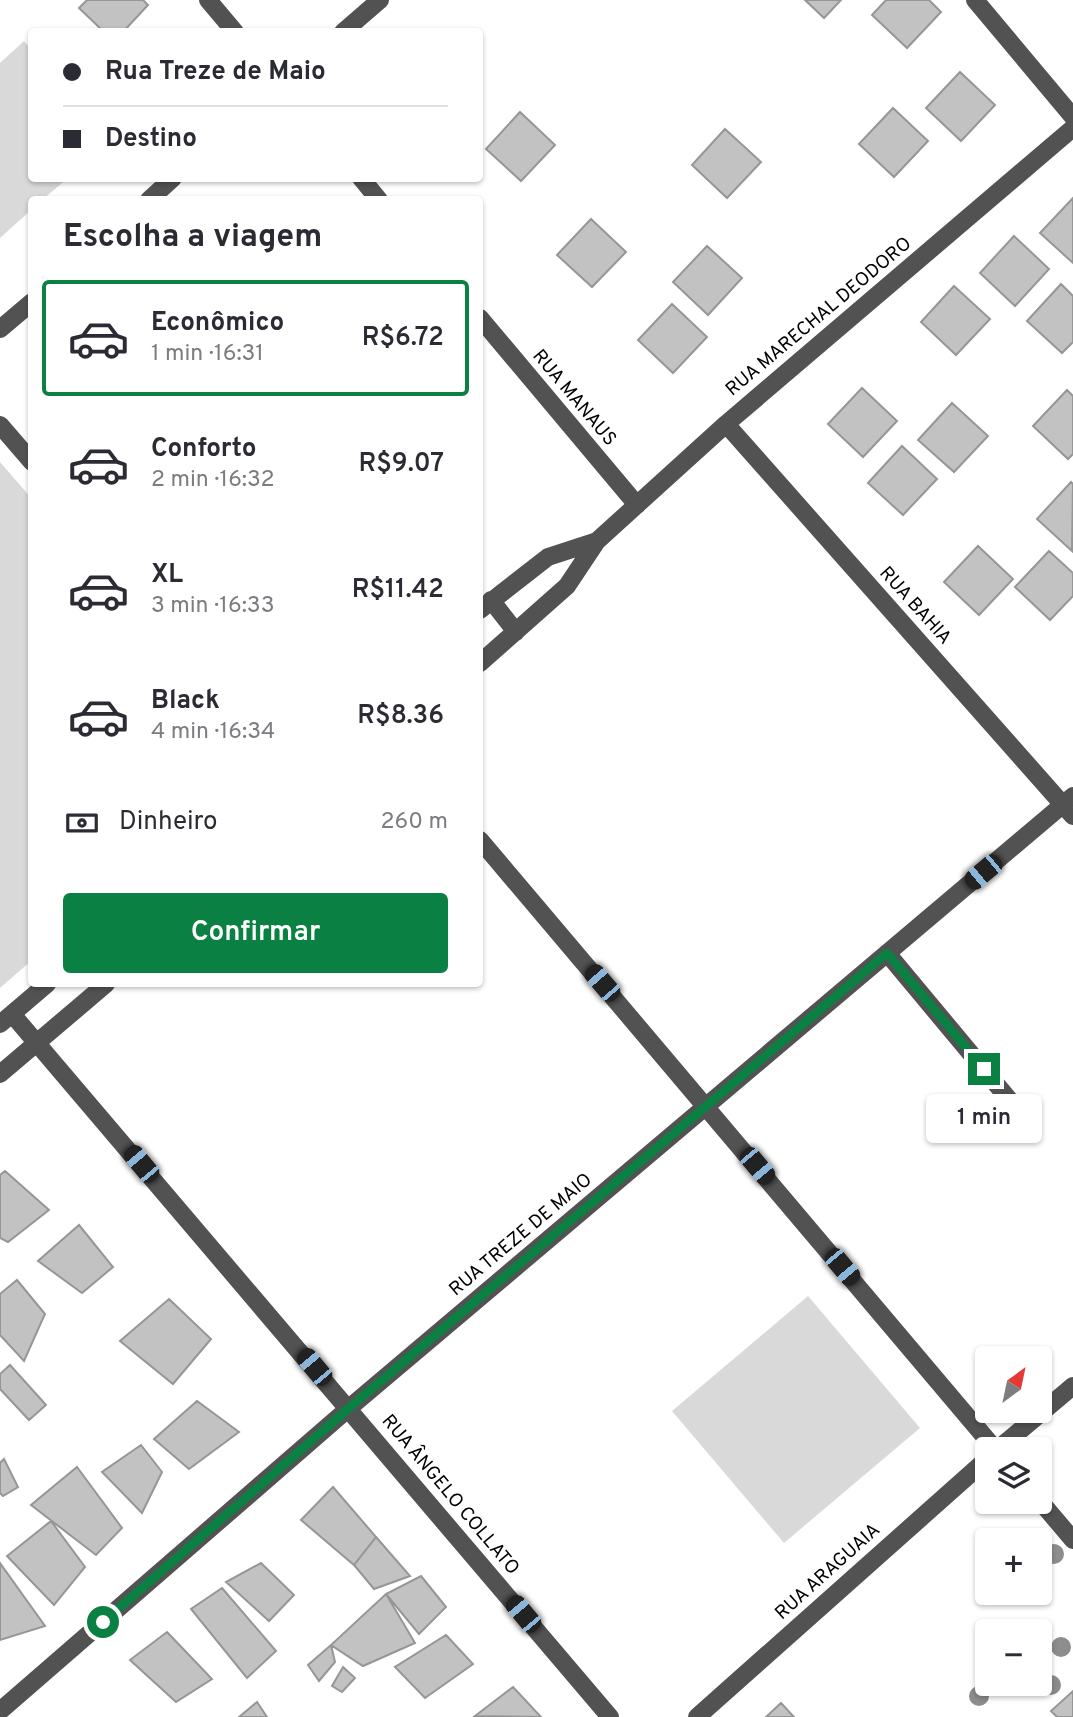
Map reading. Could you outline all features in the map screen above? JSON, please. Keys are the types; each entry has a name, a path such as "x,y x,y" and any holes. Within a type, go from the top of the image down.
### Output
{"street":[{"path":"208,0 232,28"},
{"path":"348,28 380,0"},
{"path":"975,0 1073,117"},
{"name":"RUA MARECHAL DEODORO","path":"483,660 567,586 597,541 726,424 1073,128"},
{"path":"153,196 169,182"},
{"path":"364,182 376,196"},
{"path":"0,329 28,305"},
{"name":"RUA MANAUS","path":"483,322 637,505"},
{"name":"RUA BAHIA","path":"726,424 1070,805"},
{"path":"0,425 28,456"},
{"name":"RUA MARECHAL DEODORO","path":"485,605 548,557 597,541"},
{"path":"485,605 516,632"},
{"name":"RUA TREZE DE MAIO","path":"0,1711 349,1408 887,953 1070,805"},
{"path":"483,843 987,1437"},
{"path":"887,953 1032,1127"},
{"path":"6,1019 43,987"},
{"path":"0,1074 102,987"},
{"name":"RUA ÂNGELO COLLATO","path":"6,1019 37,1042 611,1717"},
{"path":"1011,1437 1073,1386"},
{"name":"RUA ARAGUAIA","path":"697,1717 975,1470"},
{"path":"1051,1514 1073,1540"}],"shaded area":[{"path":"24,41 28,46 28,182 63,182 47,196 28,196 28,213 0,238 0,63"},
{"path":"0,462 28,494 28,964 0,988"},
{"path":"808,1296 920,1428 784,1543 672,1411"}],"building":[{"path":"87,0 143,0 148,5 127,28 100,28 79,8"},
{"path":"805,0 841,0 824,18"},
{"path":"886,0 929,0 941,12 907,48 872,15"},
{"path":"960,72 995,105 961,141 926,108"},
{"path":"893,108 928,141 894,177 859,144"},
{"path":"520,112 555,145 521,181 486,149"},
{"path":"725,129 761,162 727,198 692,165"},
{"path":"1073,198 1073,263 1040,233"},
{"path":"591,219 626,252 592,287 557,255"},
{"path":"1014,236 1049,269 1015,306 980,273"},
{"path":"707,246 742,278 708,315 673,282"},
{"path":"1061,284 1073,296 1073,342 1062,353 1027,321"},
{"path":"954,286 990,319 956,355 921,322"},
{"path":"672,304 707,337 673,373 638,340"},
{"path":"862,388 897,421 863,457 828,424"},
{"path":"1067,390 1073,396 1073,454 1068,459 1033,426"},
{"path":"952,403 988,436 954,472 918,440"},
{"path":"902,446 937,479 903,515 868,483"},
{"path":"1071,482 1073,484 1072,551 1037,519"},
{"path":"978,546 1013,579 979,615 944,582"},
{"path":"1049,551 1073,573 1073,596 1050,620 1015,587"},
{"path":"5,1171 49,1210 8,1242 0,1238 0,1175"},
{"path":"79,1225 113,1267 82,1293 38,1261"},
{"path":"17,1280 45,1314 24,1361 0,1335 0,1294"},
{"path":"169,1299 211,1339 173,1384 120,1341"},
{"path":"10,1365 46,1405 29,1420 0,1389 0,1374"},
{"path":"197,1401 239,1432 189,1469 154,1439"},
{"path":"141,1445 162,1472 142,1513 102,1472"},
{"path":"4,1459 18,1487 3,1496 0,1493 0,1463"},
{"path":"77,1467 122,1528 96,1555 31,1505"},
{"path":"333,1487 376,1537 354,1565 301,1520"},
{"path":"51,1521 85,1567 54,1605 7,1556"},
{"path":"376,1537 410,1576 374,1589 354,1565"},
{"path":"0,1563 45,1626 0,1640"},
{"path":"261,1563 294,1595 269,1621 226,1582"},
{"path":"421,1576 446,1607 419,1634 386,1594"},
{"path":"222,1588 276,1651 247,1678 191,1609"},
{"path":"386,1594 415,1643 363,1666 331,1645"},
{"path":"167,1632 212,1679 176,1702 130,1660"},
{"path":"446,1635 473,1664 425,1698 395,1667"},
{"path":"331,1645 335,1662 319,1681 308,1665"},
{"path":"343,1667 355,1678 342,1692 332,1686"},
{"path":"513,1687 541,1717 475,1716"},
{"path":"1073,1691 1073,1717 1057,1717 1051,1711"},
{"path":"257,1702 267,1717 239,1717"},
{"path":"781,1703 794,1717 766,1717"}],"route":[{"path":"103,1622 349,1408 887,953 984,1069"}]}
